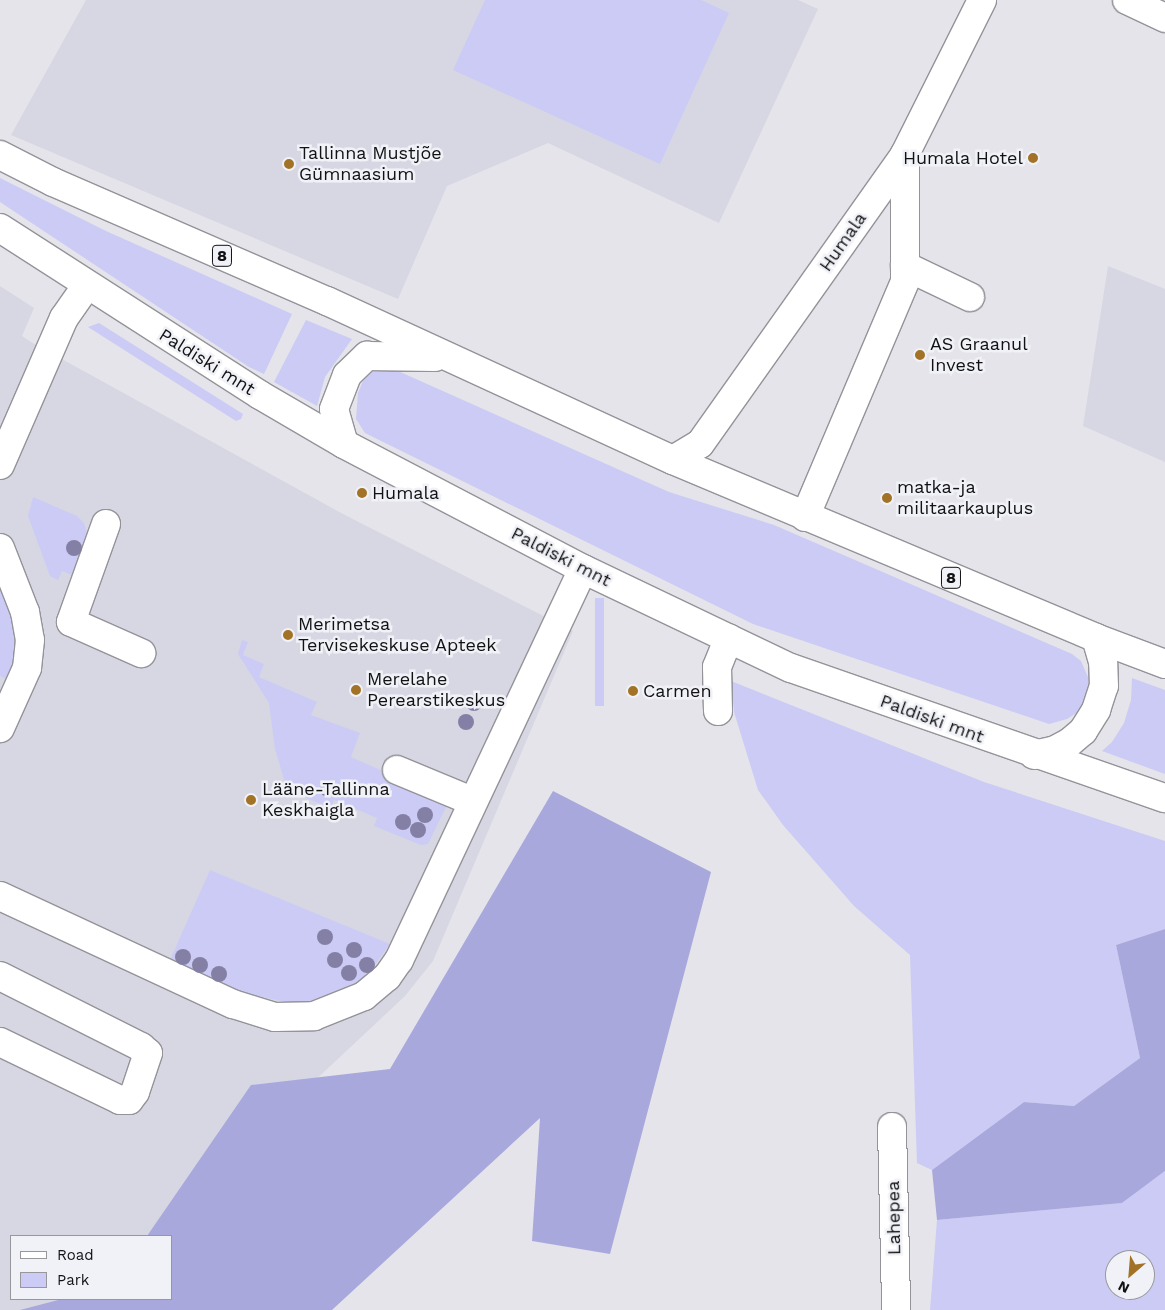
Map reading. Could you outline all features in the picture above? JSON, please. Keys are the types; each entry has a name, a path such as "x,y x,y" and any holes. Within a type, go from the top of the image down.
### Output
{"main road":[{"name":"Humala","path":"673,460 700,444 905,154 982,0"},
{"path":"1127,0 1165,18"},
{"path":"805,517 905,281 905,154"},
{"name":"8","path":"0,155 53,182 327,301 444,357 673,460 1096,638 1165,664"},
{"name":"Paldiski mnt","path":"0,228 86,286 344,444 583,569 791,668 1034,755 1165,798"},
{"path":"905,266 970,297"},
{"path":"0,465 64,318 86,286"},
{"path":"344,444 334,409 347,375 367,356 444,357"},
{"path":"106,524 71,622 141,653"},
{"path":"0,548 25,612 30,640 27,668 0,728"},
{"path":"0,896 232,1004 276,1017 314,1016 364,996 391,972 399,960 472,801 583,569"},
{"path":"718,711 717,667 729,638"},
{"path":"1034,755 1055,750 1070,742 1082,731 1096,710 1104,686 1103,662 1096,638"},
{"path":"397,770 472,801"},
{"path":"0,976 141,1046 148,1054 135,1092 129,1100 120,1100 0,1042"},
{"name":"Lahepea","path":"892,1127 896,1310"}],"shaded area":[{"name":"Tallinna Mustjõe Gümnaasium","path":"86,0 798,0 818,9 719,223 548,143 447,186 398,299 11,135"},
{"path":"1108,266 1165,289 1165,462 1083,426"},
{"name":"Lääne-Tallinna Keskhaigla","path":"0,286 34,308 22,336 31,342 343,514 573,631 433,961 405,996 150,1235 10,1235 10,1300 81,1300 70,1310 0,1310"},
{"path":"553,791 711,872 610,1254 532,1241 540,1118 332,1310 20,1310 58,1300 172,1300 172,1235 148,1235 251,1085 390,1069"},
{"path":"1165,929 1165,1171 1122,1203 937,1220 932,1170 1024,1102 1074,1106 1140,1058 1116,945"}],"green space":[{"path":"485,0 701,0 729,13 660,164 453,70"},
{"path":"0,178 106,231 292,314 264,374 249,367 0,202"},
{"path":"306,320 352,339 325,377 317,406 274,382"},
{"path":"99,323 243,414 241,419 236,421 88,327"},
{"path":"378,367 389,367 669,492 774,525 1072,654 1081,661 1090,682 1090,693 1083,709 1067,719 1049,724 753,624 365,433 356,419 358,393 363,381"},
{"path":"33,497 77,516 84,523 88,537 72,575 62,571 58,580 50,576 28,516"},
{"path":"0,573 8,594 19,654 10,681 0,676"},
{"path":"595,598 604,598 604,706 595,706"},
{"path":"242,640 248,642 243,655 264,664 259,677 317,702 311,715 360,733 351,757 444,798 448,803 428,844 421,845 374,826 377,818 334,800 331,808 296,794 286,786 275,749 269,703 238,654"},
{"path":"1132,678 1165,690 1165,774 1102,751 1112,742 1124,723 1131,700"},
{"path":"731,681 984,782 1165,841 1165,929 1116,945 1140,1058 1074,1106 1024,1102 932,1170 917,1163 910,955 854,906 783,825 758,790 734,712"},
{"path":"210,870 390,944 358,988 304,1006 241,992 170,960"},
{"path":"1165,1171 1165,1310 930,1310 937,1220 1122,1203"}],"place":[{"name":"Humala Hotel","path":"1033,158"},
{"name":"Tallinna Mustjõe Gümnaasium","path":"289,164"},
{"name":"AS Graanul Invest","path":"920,355"},
{"name":"Humala","path":"362,493"},
{"name":"matka-ja militaarkauplus","path":"887,498"},
{"name":"Merimetsa Tervisekeskuse Apteek","path":"288,635"},
{"name":"Merelahe Perearstikeskus","path":"356,690"},
{"name":"Carmen","path":"633,691"},
{"name":"Lääne-Tallinna Keskhaigla","path":"251,800"}]}
